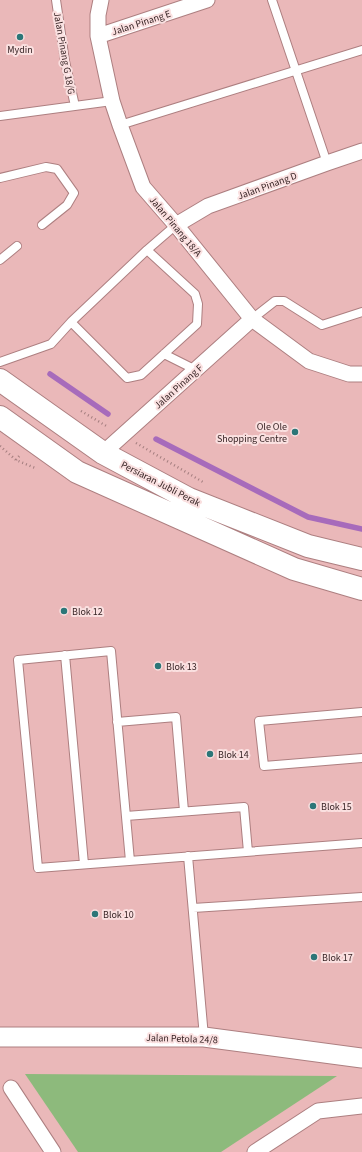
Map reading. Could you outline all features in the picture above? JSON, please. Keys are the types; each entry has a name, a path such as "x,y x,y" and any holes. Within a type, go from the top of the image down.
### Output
{"main road":[{"name":"Persiaran Jubli Perak","path":"0,380 104,453 189,499 308,546 362,559"},
{"path":"0,417 77,472 294,569 362,589"}],"street":[{"name":"Jalan Pinang 18/A","path":"101,0 98,15 98,36 112,101 143,188 176,225 252,319 309,361 349,374 362,374"},
{"name":"Jalan Pinang E","path":"98,36 207,0"},
{"name":"Jalan Pinang D","path":"176,225 208,206 362,151"},
{"name":"Jalan Pinang F","path":"104,453 252,319"},
{"name":"Jalan Petola 24/8","path":"0,1037 204,1037 362,1058"},
{"path":"11,1088 53,1152"},
{"path":"255,1152 318,1111 362,1106"}],"lane":[{"name":"Jalan Pinang G 18/G","path":"56,0 65,61 75,106"},
{"path":"272,0 327,163"},
{"path":"120,125 362,50"},
{"path":"0,116 112,101"},
{"path":"0,178 46,167 57,168 74,193 67,205 42,225"},
{"path":"0,362 51,344 71,322 147,250 176,225"},
{"path":"0,260 17,246"},
{"path":"71,322 127,378 141,375 197,324 198,304 195,294 147,250"},
{"path":"252,319 275,301 284,301 322,325 362,312"},
{"path":"164,354 196,370"},
{"path":"130,861 111,651 18,660 38,868 362,844"},
{"path":"64,655 84,864"},
{"path":"362,712 259,721 264,766 362,758"},
{"path":"117,722 176,717 184,811"},
{"path":"126,816 244,807 248,852"},
{"path":"188,856 204,1037"},
{"path":"193,908 362,896"}],"path":[{"path":"76,409 204,482"},
{"path":"0,446 16,460"}],"green space":[{"path":"25,1074 337,1076 221,1152 78,1152"}],"waterway":[{"path":"50,374 108,414"},
{"path":"156,439 308,517 362,529"}],"place":[{"name":"Mydin","path":"20,37"},
{"name":"Ole Ole Shopping Centre","path":"295,432"},
{"name":"Blok 12","path":"64,611"},
{"name":"Blok 13","path":"158,666"},
{"name":"Blok 14","path":"210,754"},
{"name":"Blok 15","path":"313,806"},
{"name":"Blok 10","path":"95,914"},
{"name":"Blok 17","path":"314,957"}]}
